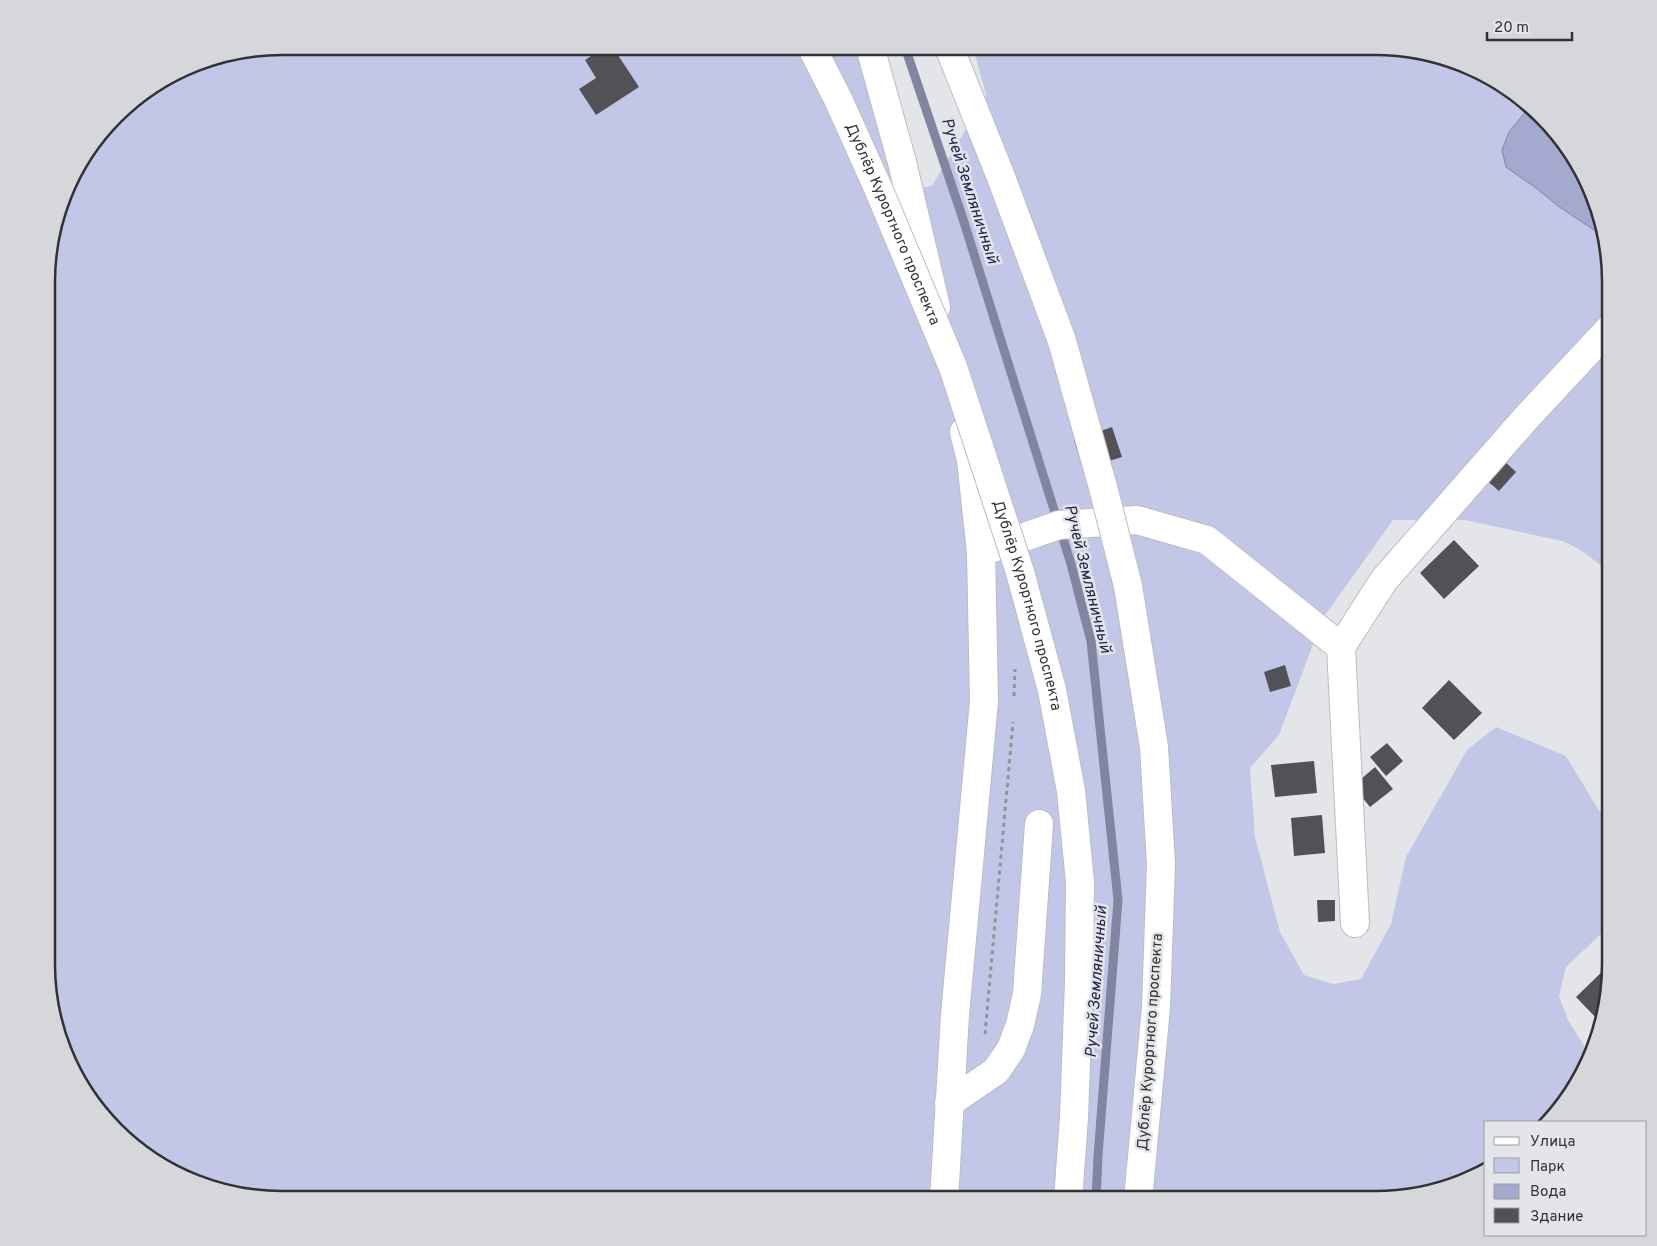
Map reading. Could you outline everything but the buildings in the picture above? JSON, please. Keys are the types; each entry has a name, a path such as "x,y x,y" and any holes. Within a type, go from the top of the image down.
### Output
{"main road":[{"name":"Дублёр Курортного проспекта","path":"816,55 838,99 878,188 953,367 1020,572 1052,690 1071,792 1080,882 1077,1039 1069,1191"},
{"path":"872,55 902,162 971,460 981,552 984,701 955,1015 944,1191"},
{"name":"Дублёр Курортного проспекта","path":"953,55 1002,177 1062,341 1104,491 1128,586 1154,747 1161,864 1156,1007 1139,1191"},
{"path":"1355,924 1341,647 1384,580 1527,417 1602,337"},
{"path":"981,552 1059,525 1137,520 1207,540 1341,647"},
{"path":"949,1103 996,1071 1011,1049 1020,1025 1027,994 1039,824"}],"green space":[{"path":"267,55 870,55 907,190 932,186 986,95 975,55 1390,55 1419,59 1448,67 1488,85 1525,111 1546,132 1564,156 1585,195 1598,238 1602,267 1602,567 1589,556 1562,541 1465,520 1393,520 1323,618 1279,735 1250,768 1255,837 1280,932 1304,975 1333,984 1361,979 1391,924 1406,857 1467,750 1496,727 1566,756 1602,816 1602,933 1566,967 1559,996 1568,1020 1586,1049 1572,1077 1546,1114 1538,1121 1484,1121 1484,1163 1448,1179 1419,1187 1390,1191 267,1191 238,1187 209,1179 169,1161 132,1135 111,1114 93,1090 78,1064 67,1037 59,1008 55,979 55,267 59,238 67,209 85,169 111,132 132,111 156,93 182,78 209,67 238,59"}],"water":[{"path":"1526,112 1546,132 1564,156 1579,182 1596,232 1506,167 1502,150 1509,132"}],"waterway":[{"name":"Ручей Земляничный","path":"908,55 963,219 1071,564 1091,641 1118,900 1096,1191"}]}
